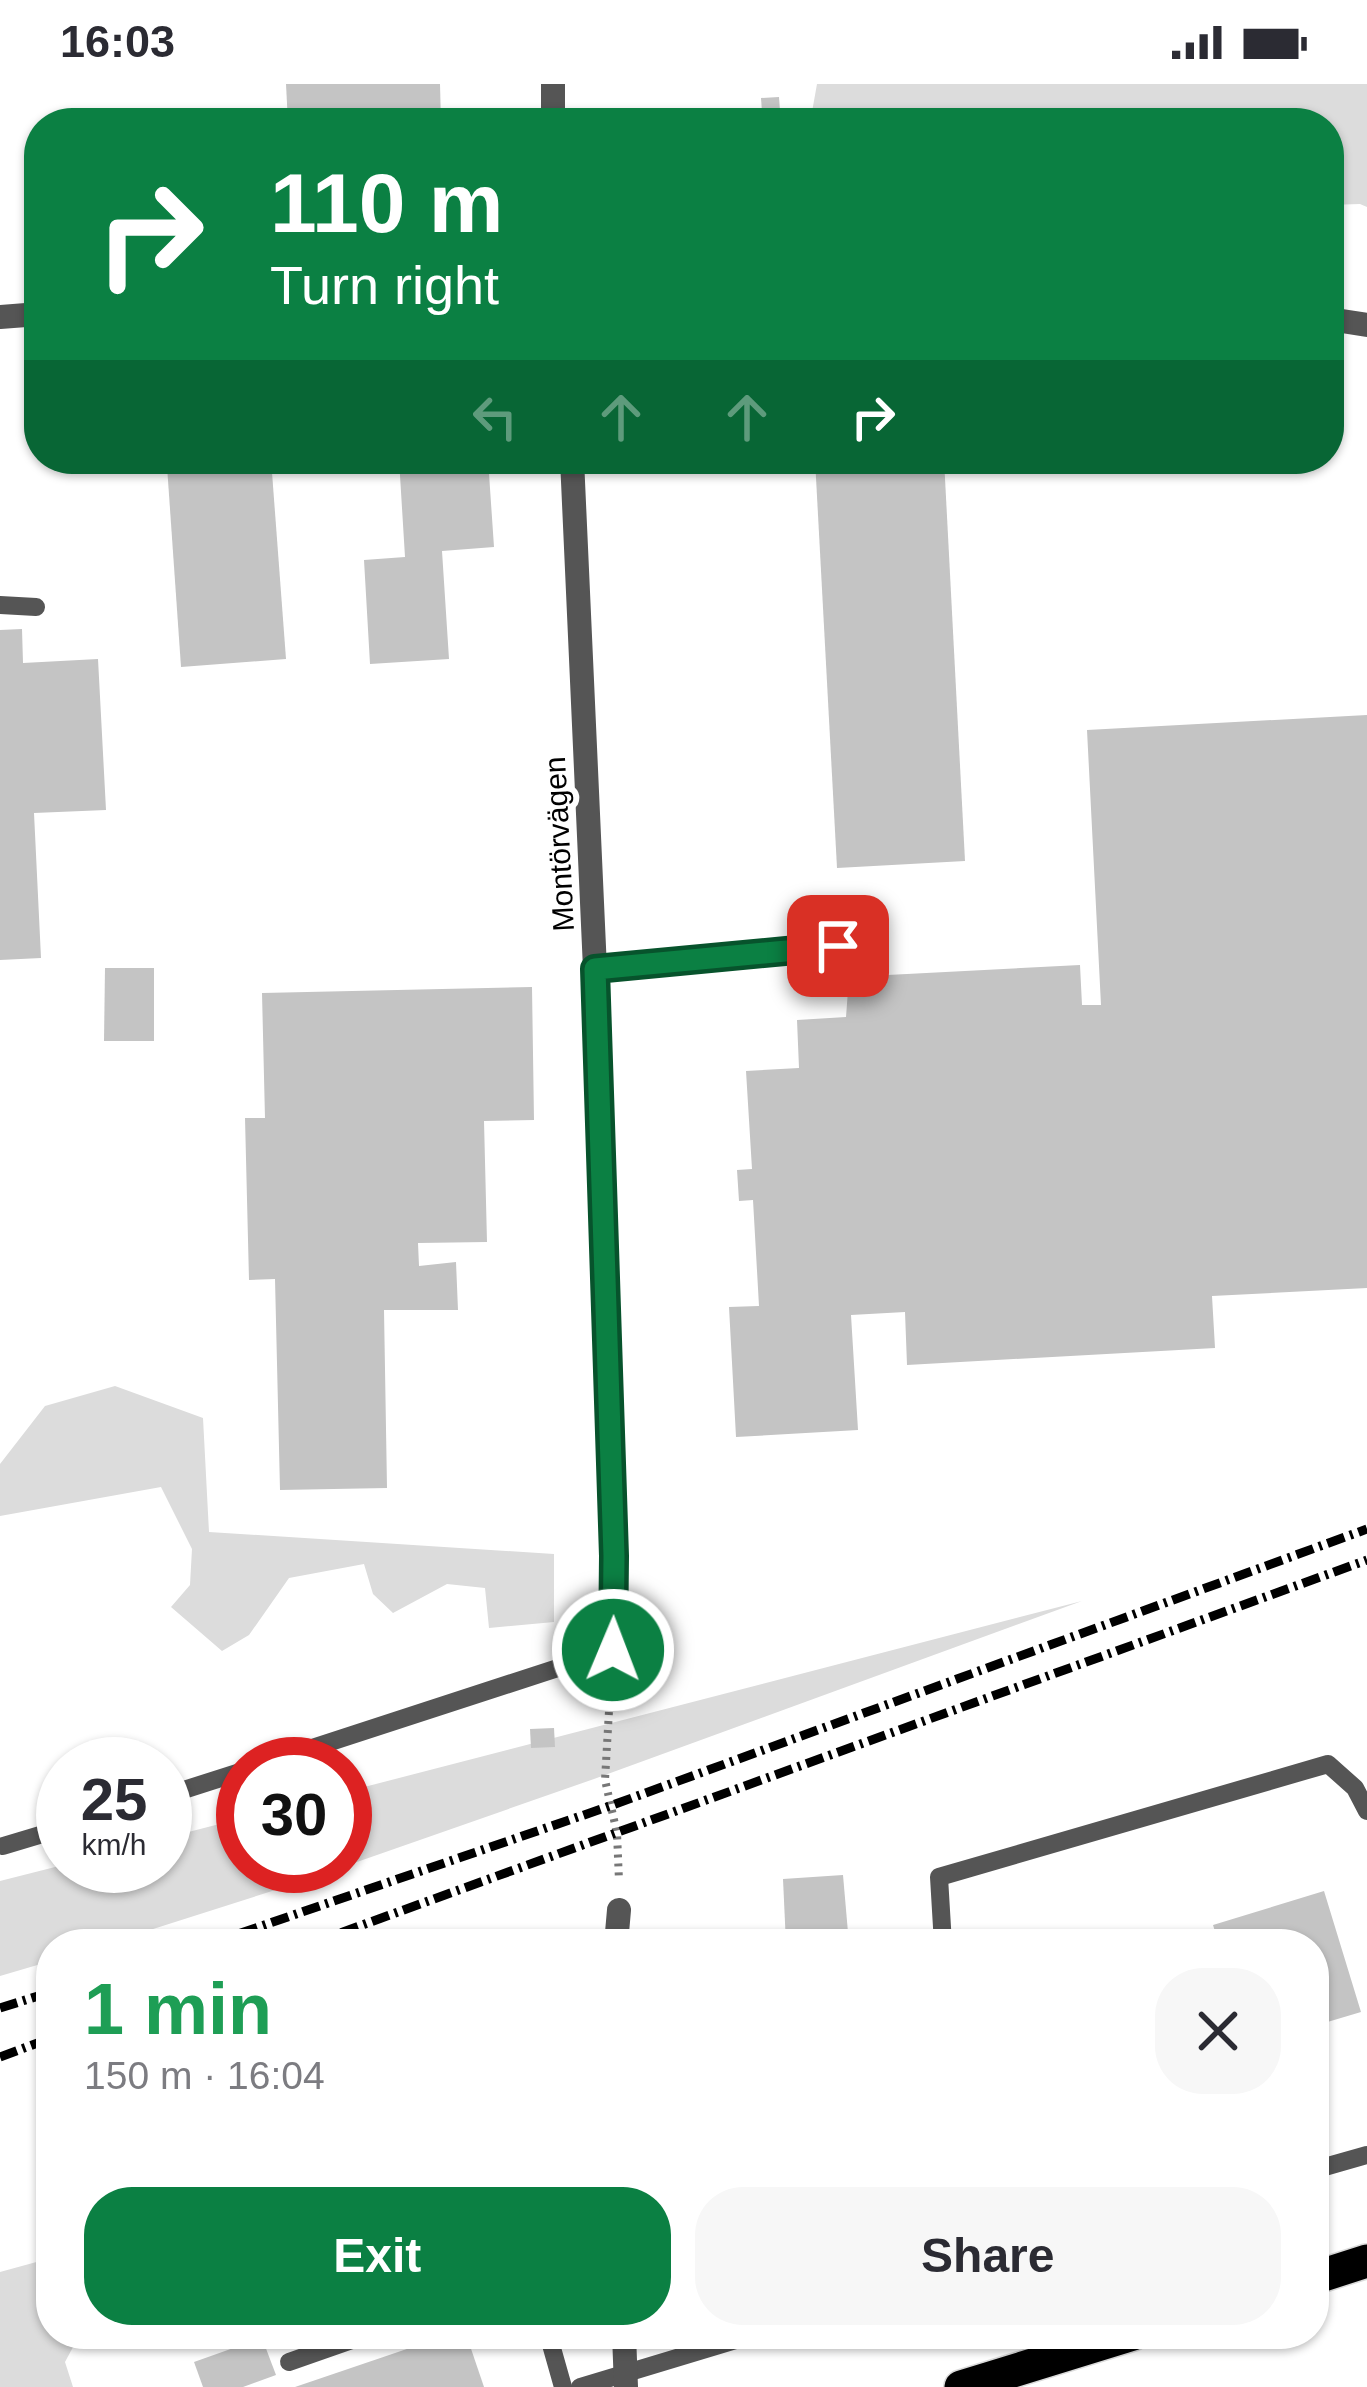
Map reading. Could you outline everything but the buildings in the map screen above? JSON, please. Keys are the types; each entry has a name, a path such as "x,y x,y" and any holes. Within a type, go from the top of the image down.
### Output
{"highway":[{"path":"1329,2273 1367,2261"},
{"path":"961,2387 1084,2349"}],"street":[{"name":"Montörvägen","path":"573,474 595,969 613,1650"},
{"path":"617,1929 619,1910"},
{"path":"625,2349 626,2380"}],"lane":[{"path":"0,604 36,607"},
{"path":"595,969 838,946"},
{"path":"346,1737 613,1650"},
{"path":"942,1929 939,1877 1328,1764 1355,1788 1367,1811"},
{"path":"3,1846 36,1836"},
{"path":"1329,2166 1367,2155"},
{"path":"289,2362 326,2349"},
{"path":"552,2349 563,2387"},
{"path":"580,2387 626,2380 714,2349"}],"path":[{"path":"613,1650 605,1780 617,1833 619,1910"}],"shaded area":[{"path":"817,84 1367,84 1367,207 1344,205 1344,108 813,108"},
{"path":"115,1386 203,1418 209,1532 554,1554 554,1622 489,1628 485,1588 447,1584 393,1613 373,1594 364,1564 289,1578 249,1635 222,1651 171,1607 190,1585 192,1549 161,1487 0,1516 0,1464 45,1406"},
{"path":"1082,1601 372,1857 372,1785"},
{"path":"216,1825 216,1893 266,1893 153,1929 36,1929 36,1965 0,1976 0,1881 36,1872 36,1893 192,1893 192,1831"},
{"path":"36,2262 36,2349 72,2349 65,2362 73,2387 0,2387 0,2272"}],"railway":[{"path":"253,1929 610,1806 1367,1529"},
{"path":"351,1929 1367,1560"},
{"path":"0,2008 36,1997"},
{"path":"0,2057 36,2044"}],"route":[{"path":"613,1650 595,969 838,946"}]}
